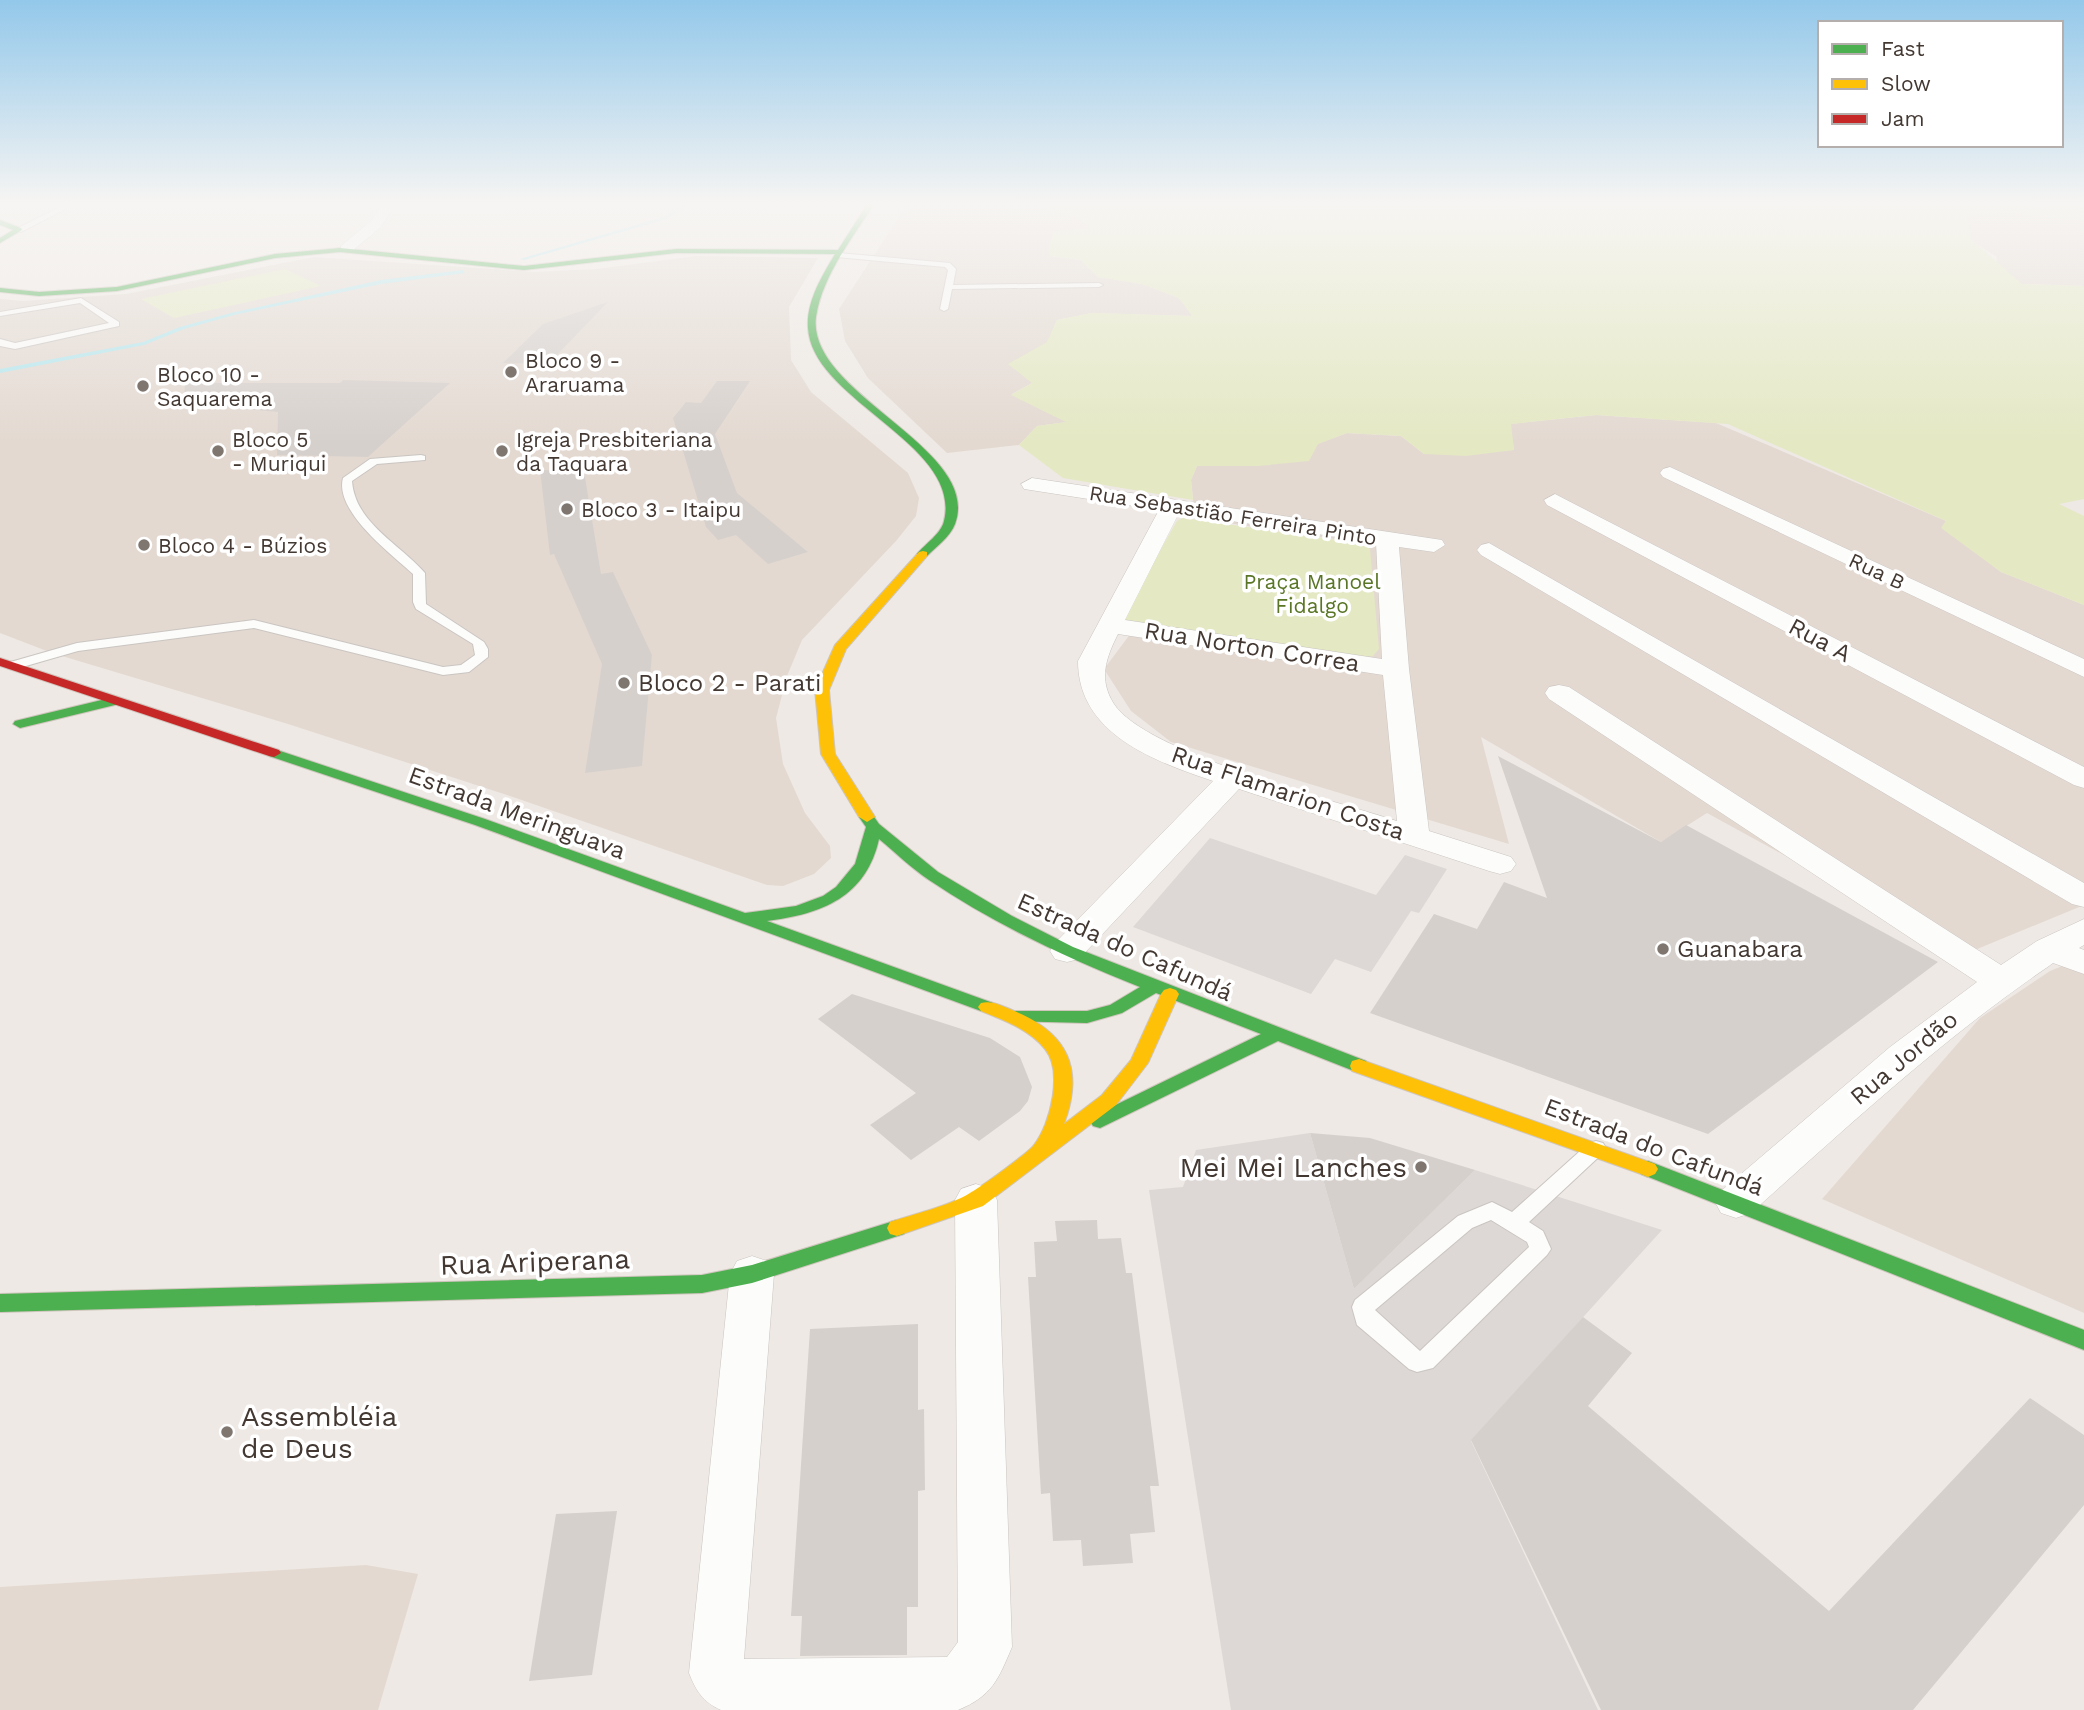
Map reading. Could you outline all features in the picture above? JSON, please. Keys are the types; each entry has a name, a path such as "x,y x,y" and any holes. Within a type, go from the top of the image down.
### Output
{"street":[{"path":"8,292 119,288 145,283"},
{"name":"Estrada do Cafundá","path":"825,283 813,310 812,332 829,368 943,473 955,498 950,524 840,648 822,690 828,754 874,827 932,875 1006,920 1067,951 1170,995 1595,1148 2084,1340"},
{"name":"Rua B","path":"1670,473 2084,669"},
{"name":"Rua Sebastião Ferreira Pinto","path":"1032,484 1434,545"},
{"name":"Rua A","path":"1555,500 2084,779"},
{"name":"Rua Flamarion Costa","path":"1172,506 1091,661 1090,682 1102,708 1123,729 1157,748 1233,778 1500,864"},
{"path":"1387,538 1396,669 1414,836"},
{"path":"1489,550 2084,897"},
{"name":"Rua Norton Correa","path":"1108,625 1396,669"},
{"name":"Estrada Meringuava","path":"6,664 480,822 1016,1017 1046,1035 1059,1056 1066,1082 1060,1115 1041,1150"},
{"path":"62,683 50,701 15,727 74,709 117,701"},
{"path":"1559,693 2001,982"},
{"path":"1067,951 1233,778"},
{"path":"735,917 782,916 813,908 842,890 863,866 874,827"},
{"name":"Rua Jordão","path":"1736,1202 1966,1006 2049,949 2084,930"},
{"path":"2049,949 2084,964"},
{"name":"Estrada Meringuava","path":"1016,1017 1087,1017 1116,1009 1153,987"},
{"name":"Rua Ariperana","path":"0,1303 702,1284 752,1274 861,1241 976,1200 1109,1100 1139,1063 1170,995"},
{"name":"Rua Ariperana","path":"1041,1150 1275,1035"},
{"path":"752,1274 716,1673 729,1686 953,1697 971,1673 985,1647 976,1200"}],"lane":[{"path":"944,309 950,283"},
{"path":"949,287 1099,285"},
{"path":"8,292 17,301 31,308"},
{"path":"0,314 81,300 116,324 15,346 6,346 0,342"},
{"path":"6,664 77,647 254,624 443,671 464,669 481,657 482,649 478,642 420,606 418,598 423,583 419,573 353,508 345,491 346,480 366,464 383,459 421,458"},
{"path":"1514,1223 1595,1148"},
{"path":"1492,1210 1514,1223 1536,1237 1540,1249 1425,1362 1417,1362 1365,1318 1363,1307 1465,1222 1492,1210"}],"shaded area":[{"path":"183,283 803,283 789,307 791,360 811,392 908,473 919,498 916,516 896,541 802,640 787,676 776,718 783,764 805,813 830,846 831,858 814,874 783,886 767,885 513,797 288,724 52,653 0,633 0,299 23,301 126,294"},
{"path":"856,283 1134,283 1179,298 1193,316 1092,313 1057,320 1032,383 1012,394 1067,422 1037,426 1019,445 947,453 868,378 845,341 839,309"},
{"path":"2017,283 2084,283 2084,286"},
{"path":"1596,415 1716,423 1946,521 1942,527 2001,572 2084,605 2084,905 1965,954 1707,813 1661,842 1481,737 1509,844 1171,742 1131,711 1104,669 1137,625 1367,544 1195,518 1191,480 1197,466 1258,466 1347,433 1401,436 1424,454 1514,450 1510,424"},
{"path":"1210,838 1376,895 1405,855 1447,869 1419,913 1411,911 1371,972 1335,959 1311,994 1133,927"},
{"path":"2084,957 2084,1313 1822,1199 1980,1018 2050,971"},
{"path":"1310,1133 1354,1289 1475,1170 1662,1230 1471,1441 1598,1710 1231,1710 1149,1190 1183,1187 1196,1150"},
{"path":"366,1565 418,1574 378,1710 0,1710 0,1587"}],"green space":[{"path":"219,283 314,283 321,286 174,318 141,299"},
{"path":"1134,283 2021,283 2084,286 2084,499 2059,504 2084,516 2084,605 2001,572 1941,528 1946,521 1728,424 1596,415 1511,424 1514,450 1466,456 1424,454 1401,436 1347,433 1318,444 1309,461 1258,466 1197,466 1191,480 1193,500 1063,478 1019,445 1037,426 1066,422 1011,395 1032,383 1008,364 1047,342 1057,320 1092,313 1192,316 1179,298"},
{"name":"Praça Manoel Fidalgo","path":"1183,518 1367,544 1370,549 1379,649 1373,656 1357,658 1126,622 1123,616 1177,521"}],"building":[{"path":"608,302 548,364 503,363 543,324"},
{"path":"343,380 450,383 368,457 277,455 278,412 184,403 185,383 340,383"},
{"path":"717,381 750,381 715,434 737,493 808,552 768,564 736,535 718,540 706,527 673,418 686,402 701,403"},
{"name":"Bloco 2 - Parati","path":"540,470 584,471 601,574 613,572 652,655 642,766 585,773 602,664 554,554 550,555"},
{"name":"Guanabara","path":"1498,756 1661,842 1686,825 1938,962 1708,1134 1370,1013 1434,914 1477,929 1504,882 1547,898"},
{"path":"852,994 990,1038 1020,1057 1032,1087 1028,1101 1020,1111 979,1141 959,1127 911,1160 870,1125 916,1093 818,1019"},
{"path":"1310,1133 1370,1138 1475,1170 1354,1289"},
{"path":"1097,1220 1098,1239 1121,1238 1126,1273 1132,1273 1159,1486 1150,1486 1155,1532 1130,1534 1133,1563 1083,1566 1081,1540 1053,1541 1050,1493 1041,1494 1028,1277 1036,1277 1034,1242 1057,1241 1055,1221"},
{"path":"1583,1317 1632,1353 1588,1406 1829,1611 2030,1398 2084,1435 2084,1505 1913,1710 1601,1710 1471,1440"},
{"path":"918,1324 918,1410 924,1409 925,1490 918,1491 918,1607 907,1607 907,1655 800,1656 802,1616 791,1616 810,1329"},
{"path":"617,1511 592,1675 529,1681 556,1514"}],"waterway":[{"path":"0,371 144,343 182,328 233,314 377,283"}],"traffic: fast":[{"path":"0,290 39,294 117,289 147,283"},
{"path":"823,283 812,317 812,332 822,357 842,381 920,450 940,473 951,497 950,522 942,535 923,554"},
{"path":"20,724 114,701"},
{"path":"274,753 480,822 987,1007"},
{"path":"867,817 874,827 932,875 1006,920 1067,951 1359,1066"},
{"path":"748,917 798,911 829,899 842,890 854,879 863,864 874,827"},
{"path":"1016,1017 1087,1017 1116,1009 1153,987"},
{"path":"1100,1121 1275,1035"},
{"path":"1648,1169 2084,1340"},
{"path":"0,1303 702,1284 752,1274 897,1228"}],"traffic: slow":[{"path":"867,817 828,754 822,690 840,648 923,554"},
{"path":"897,1228 976,1200 1109,1100 1139,1063 1170,994"},
{"path":"987,1007 1036,1030 1051,1044 1060,1059 1064,1077 1062,1097 1043,1148"},
{"path":"1359,1066 1648,1169"}],"traffic: jam":[{"path":"0,662 274,753"}],"place":[{"name":"Bloco 9 - Araruama","path":"511,372"},
{"name":"Bloco 10 - Saquarema","path":"143,386"},
{"name":"Bloco 5 - Muriqui","path":"218,451"},
{"name":"Igreja Presbiteriana da Taquara","path":"502,451"},
{"name":"Bloco 3 - Itaipu","path":"567,509"},
{"name":"Bloco 4 - Búzios","path":"144,545"},
{"name":"Bloco 2 - Parati","path":"624,683"},
{"name":"Guanabara","path":"1663,949"},
{"name":"Mei Mei Lanches","path":"1421,1167"},
{"name":"Assembléia de Deus","path":"227,1432"}]}
